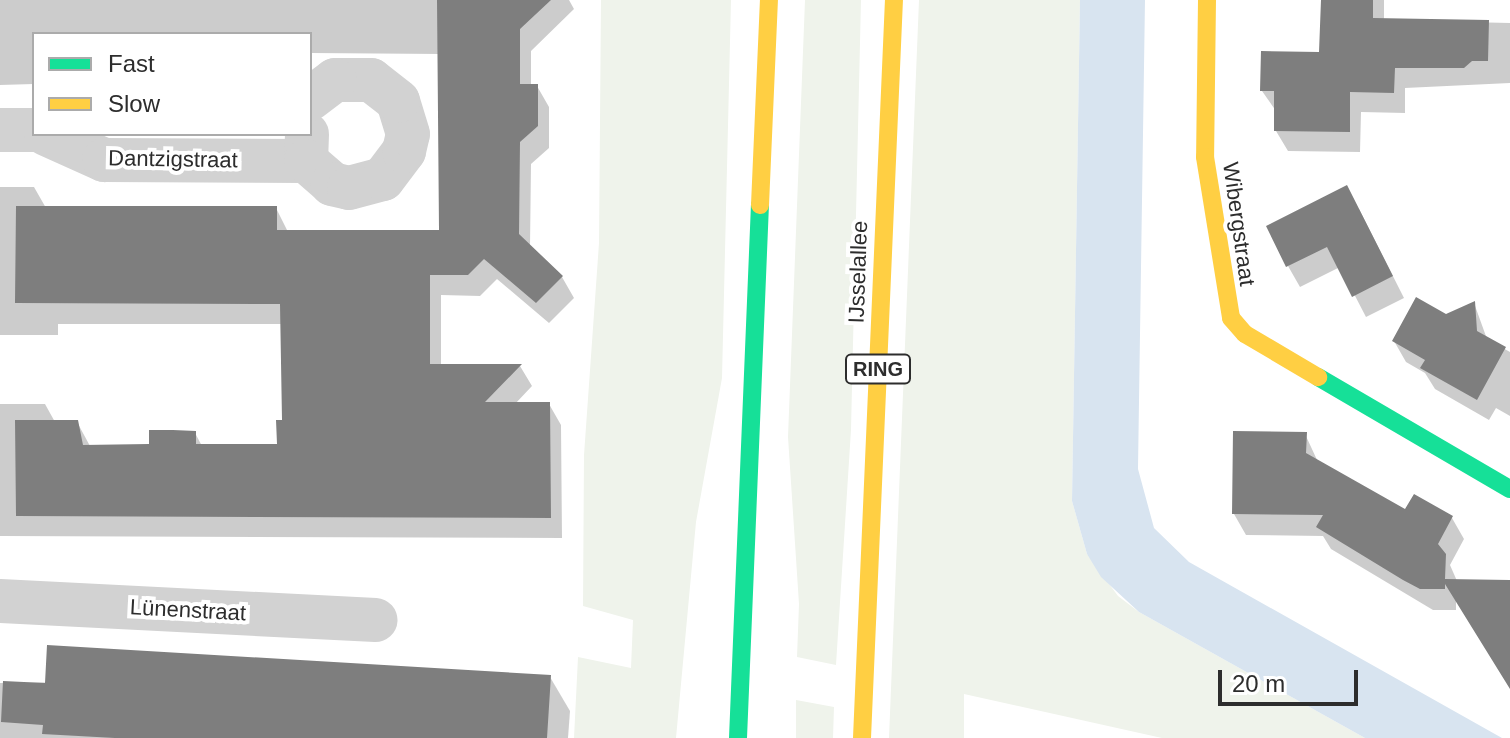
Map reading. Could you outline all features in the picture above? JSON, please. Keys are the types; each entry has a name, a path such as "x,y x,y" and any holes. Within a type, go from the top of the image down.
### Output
{"main road":[{"path":"738,738 769,0"},
{"name":"IJsselallee","path":"862,738 894,0"},
{"name":"Wibergstraat","path":"1207,0 1205,157 1231,318 1245,334 1510,489"}],"street":[{"name":"Dantzigstraat","path":"50,136 104,160 306,148 332,184 367,186 396,167 408,134 398,101 371,80 335,80 312,97"},
{"path":"0,130 32,130"},
{"name":"Lünenstraat","path":"0,601 376,620"}],"shaded area":[{"path":"601,0 731,0 722,378 696,522 676,738 574,738 578,657 631,668 633,620 583,606 584,455 599,243"},
{"path":"805,0 861,0 851,430 836,665 797,657 799,604 788,437"},
{"path":"919,0 1080,0 1072,501 1087,554 1118,596 1139,612 1365,738 1162,738 964,694 964,738 889,738"},
{"path":"1080,0 1145,0 1138,469 1154,528 1189,562 1502,738 1365,738 1139,612 1101,577 1087,554 1072,501"},
{"path":"796,700 834,707 833,738 796,738"}],"building":[{"path":"437,0 551,0 520,29 520,84 538,84 538,126 520,142 519,234 563,276 536,303 484,259 468,275 430,275 430,364 522,364 485,402 550,402 551,518 16,516 15,420 78,420 83,445 149,444 149,430 196,431 196,444 277,444 276,420 282,420 280,304 15,303 16,206 277,206 277,230 439,230"},
{"path":"1321,0 1373,0 1373,18 1489,20 1488,61 1472,61 1464,68 1395,68 1394,93 1350,92 1350,132 1274,131 1274,91 1260,91 1261,51 1319,52"},
{"path":"1347,185 1393,276 1352,297 1327,247 1286,267 1266,226"},
{"path":"1416,297 1446,314 1475,301 1477,331 1506,347 1477,400 1420,368 1425,360 1392,341"},
{"path":"1233,431 1307,432 1306,453 1405,509 1414,494 1453,516 1438,544 1446,554 1445,579 1510,580 1510,689 1445,584 1445,589 1420,589 1403,580 1316,527 1323,515 1232,514"},
{"path":"47,645 551,675 547,738 115,738 42,734 43,725 1,722 3,681 45,683"}],"traffic: fast":[{"path":"738,738 760,205"},
{"path":"1318,377 1510,489"}],"traffic: slow":[{"path":"760,205 769,0"},
{"path":"862,738 894,0"},
{"path":"1207,0 1205,157 1231,318 1245,334 1318,377"}]}
